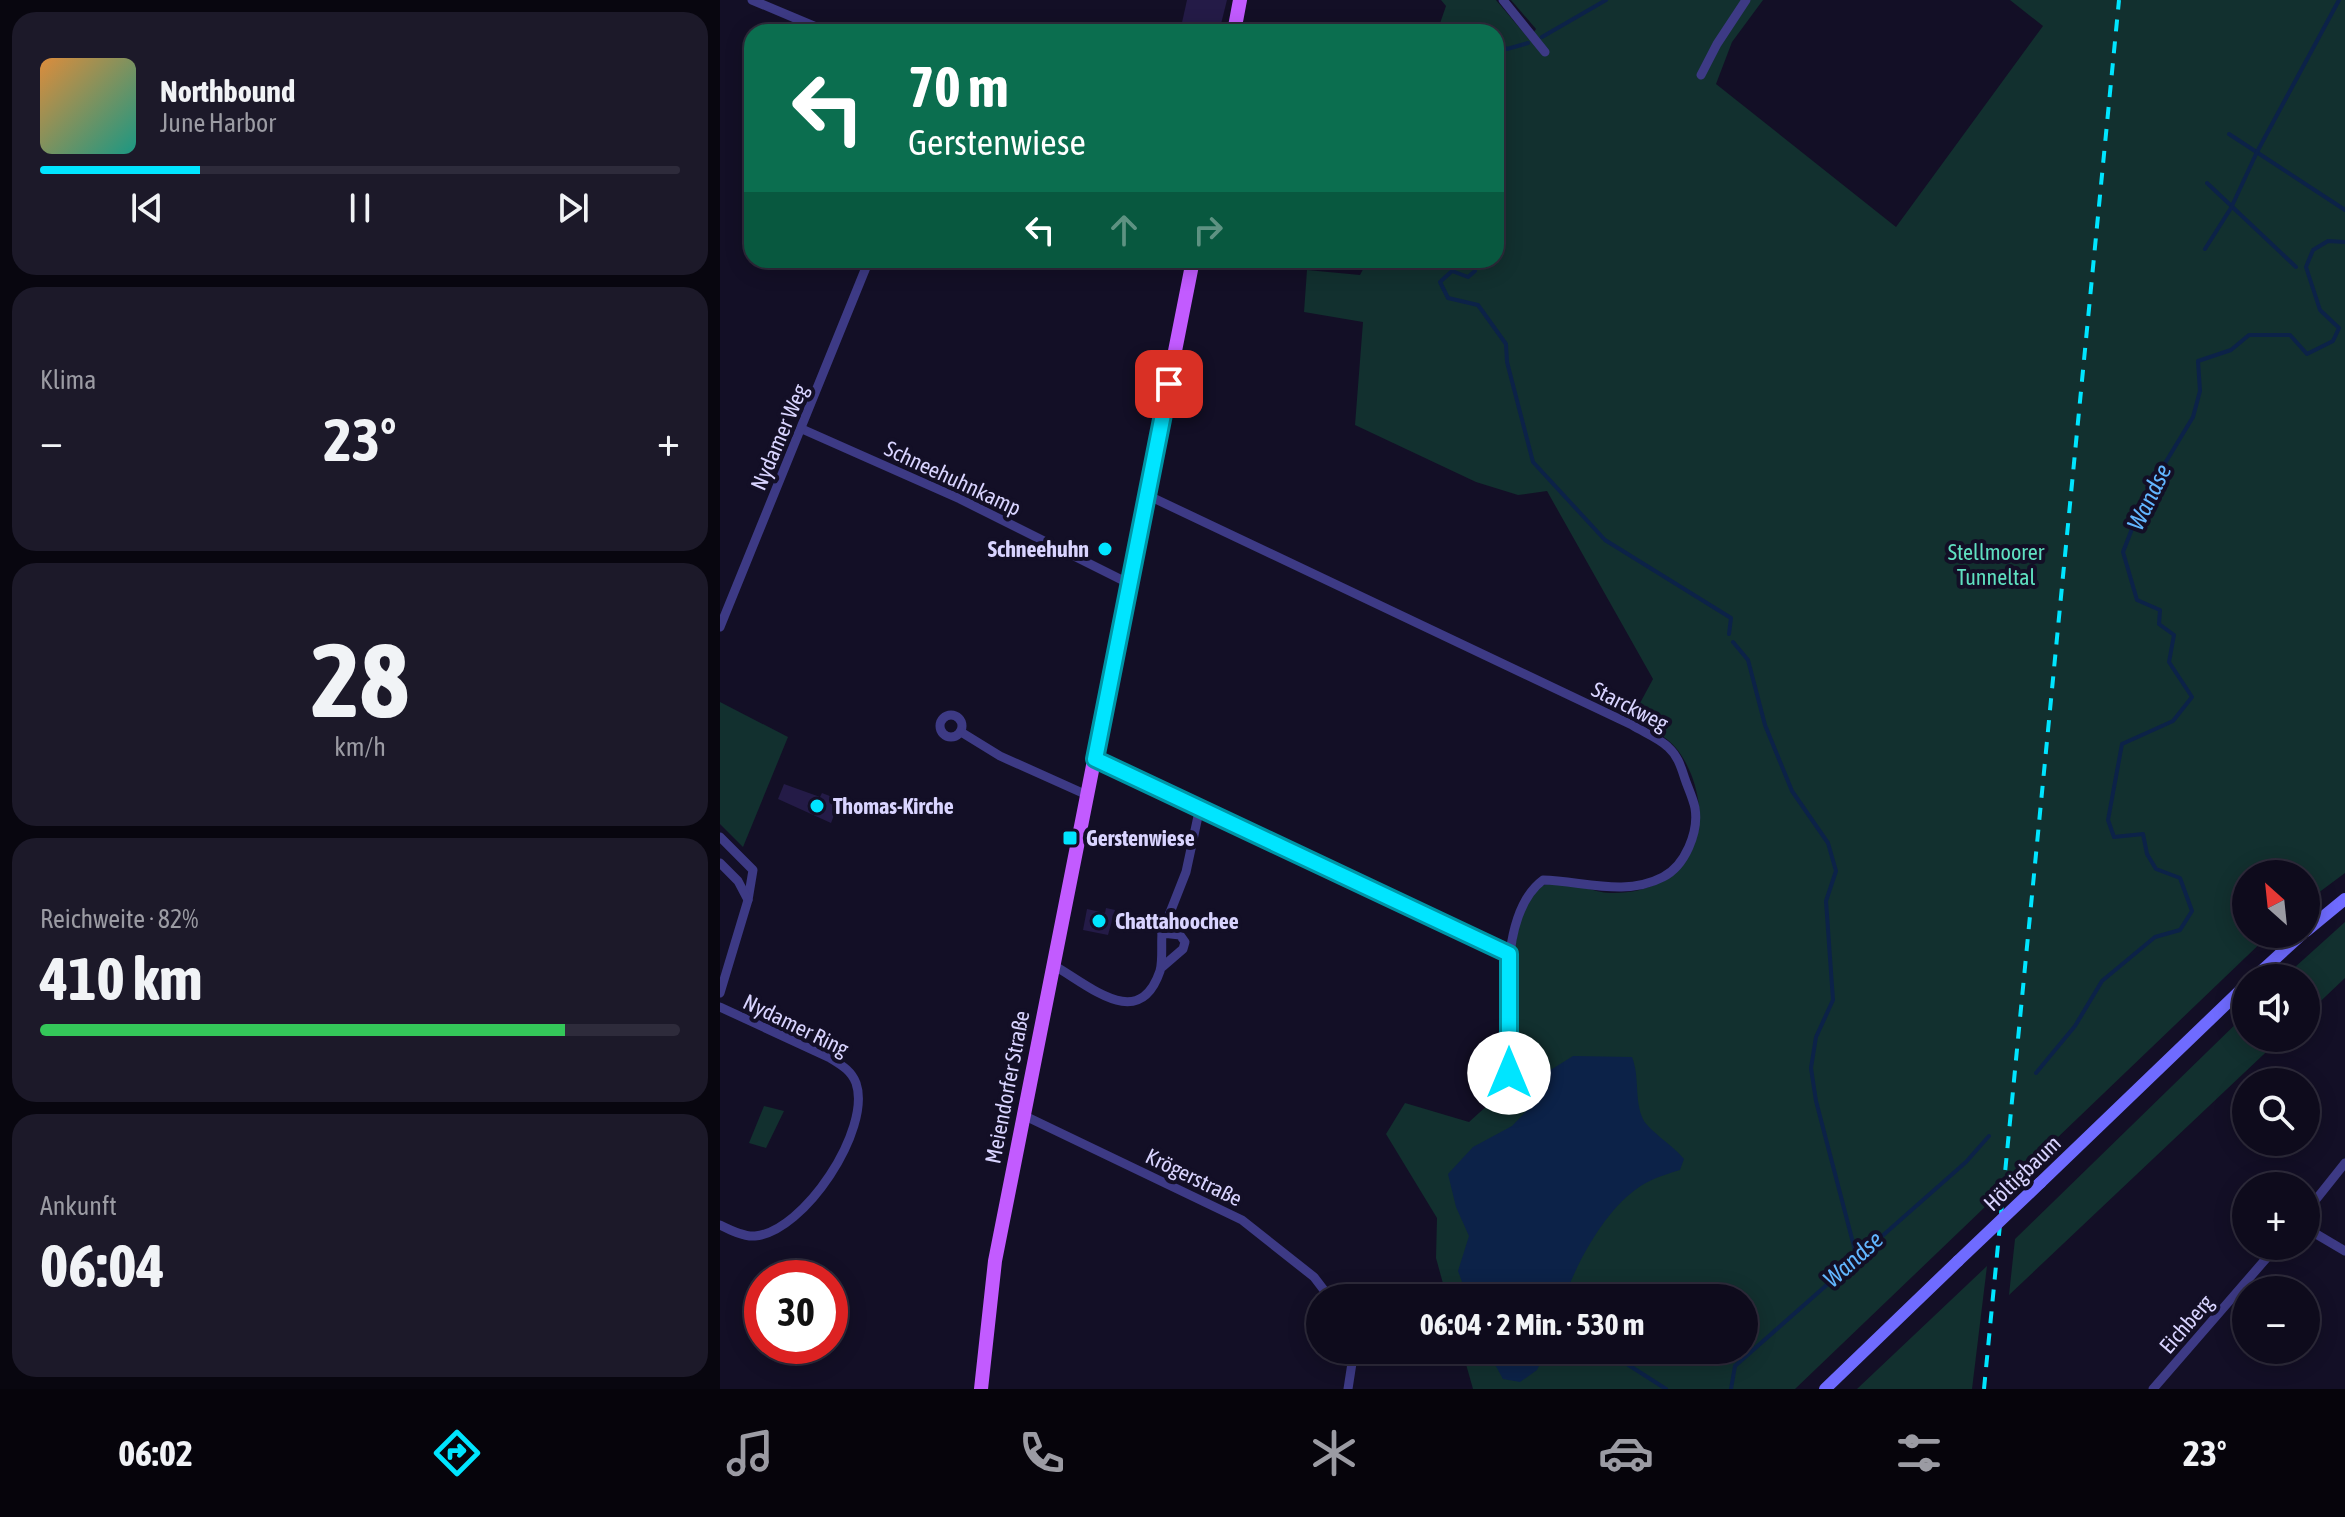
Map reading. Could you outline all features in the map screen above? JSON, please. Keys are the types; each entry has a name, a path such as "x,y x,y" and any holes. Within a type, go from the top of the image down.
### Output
{"main road":[{"path":"1236,24 1240,0"},
{"name":"Meiendorfer Straße","path":"981,1389 993,1273 1191,268"},
{"path":"2320,919 2345,899"},
{"path":"2269,964 2287,948"},
{"name":"Höltigbaum","path":"1825,1389 2232,998"}],"street":[{"path":"752,0 809,24"},
{"path":"1503,0 1545,52"},
{"path":"1701,75 1746,0"},
{"name":"Nydamer Weg","path":"720,627 866,268"},
{"name":"Schneehuhnkamp","path":"802,429 960,499 1130,584"},
{"name":"Starckweg","path":"1147,495 1632,725 1667,745 1677,758 1695,808 1695,822 1685,854 1675,868 1662,878 1615,888 1592,887 1574,881 1543,880 1526,898 1509,954 1509,1073"},
{"path":"961,732 1000,756 1087,795"},
{"path":"1095,759 1509,954"},
{"path":"1161,968 1162,933 1186,872 1200,807"},
{"path":"720,837 753,870 748,900 720,993"},
{"path":"720,863 738,881 748,900"},
{"path":"1053,965 1120,1002 1134,1003 1148,994 1161,968 1183,949 1185,942 1180,935 1162,933"},
{"name":"Nydamer Ring","path":"720,1007 845,1068 857,1085 859,1100 856,1119 833,1170 798,1213 775,1230 754,1236 720,1225"},
{"name":"Krögerstraße","path":"1023,1115 1242,1220 1319,1284"},
{"path":"2320,1194 2345,1163"},
{"path":"2320,1236 2345,1251"},
{"name":"Eichberg","path":"2153,1389 2265,1260"},
{"path":"1348,1389 1352,1364"}],"green space":[{"name":"Stellmoorer Tunneltal","path":"1441,0 1496,0 1529,39 1536,29 1511,0 1763,0 1732,42 1716,84 1896,227 2043,26 2010,0 2345,0 2345,873 2320,892 2320,860 2232,860 2232,948 2255,948 2239,964 2232,964 2232,970 1795,1389 1473,1389 1466,1364 1758,1364 1758,1284 1443,1284 1436,1258 1437,1218 1386,1134 1405,1103 1469,1122 1500,1094 1501,1086 1513,1076 1514,959 1517,936 1531,896 1548,884 1623,893 1660,882 1688,857 1697,837 1699,819 1694,783 1680,753 1668,740 1632,718 1653,679 1547,491 1518,495 1476,482 1355,425 1363,322 1304,312 1307,270 1360,275 1364,268 1504,268 1504,24 1440,24 1446,6"},
{"path":"720,702 788,737 743,847 720,824"},
{"path":"2345,922 2345,978 2320,1002 2320,964 2298,964 2320,948"},
{"path":"2232,1028 2232,1052 2266,1052 2249,1068 2232,1068 2232,1084 2009,1295 2015,1239"},
{"path":"764,1106 784,1111 766,1148 749,1143"},
{"path":"1987,1266 1972,1389 1857,1389"}],"water":[{"path":"1573,1056 1632,1057 1643,1119 1684,1159 1680,1170 1640,1186 1623,1200 1602,1225 1570,1284 1463,1284 1458,1271 1469,1236 1456,1207 1448,1174 1473,1147 1512,1126 1535,1102 1549,1071"},
{"path":"1495,1364 1540,1364 1537,1370 1520,1382 1503,1379"}],"building":[{"path":"1187,0 1227,0 1221,24 1182,24"},
{"name":"Thomas-Kirche","path":"784,784 820,797 822,793 840,800 831,823 778,799"},
{"name":"Chattahoochee","path":"1106,908 1115,910 1108,935 1083,930 1087,909 1105,913"}],"waterway":[{"path":"1542,37 1606,0"},
{"path":"2205,249 2231,208 2257,152 2339,0"},
{"path":"1504,47 1507,49 1528,43"},
{"path":"2229,134 2345,210"},
{"path":"2207,183 2296,267"},
{"name":"Wandse","path":"2036,1073 2075,1026 2102,981 2155,937 2180,930 2192,911 2180,878 2156,869 2147,854 2143,834 2114,837 2108,820 2122,744 2173,721 2192,697 2169,662 2174,635 2159,624 2160,610 2137,600 2123,552 2144,498 2193,417 2200,391 2198,361 2231,350 2249,335 2290,335 2307,354 2333,341 2339,328 2320,310 2306,267 2313,250 2328,241 2345,242"},
{"path":"1474,268 1468,277 1452,271 1440,282 1448,298 1478,305 1506,344 1507,362 1533,462 1605,540 1731,618 1729,634"},
{"path":"1733,642 1748,660 1765,725 1792,791 1828,843 1836,871 1826,901 1833,1000 1816,1037 1811,1068 1816,1101 1857,1258"},
{"name":"Wandse","path":"1731,1389 1735,1366 1966,1162 1989,1136"},
{"path":"1627,1364 1666,1389"}],"railway":[{"path":"1984,1389 2119,0"}],"place":[{"name":"Schneehuhn","path":"1105,549"},
{"name":"Thomas-Kirche","path":"817,806"},
{"name":"Gerstenwiese","path":"1070,838"},
{"name":"Chattahoochee","path":"1099,921"}],"route":[{"path":"1169,384 1095,759 1509,954 1509,1073"}]}
